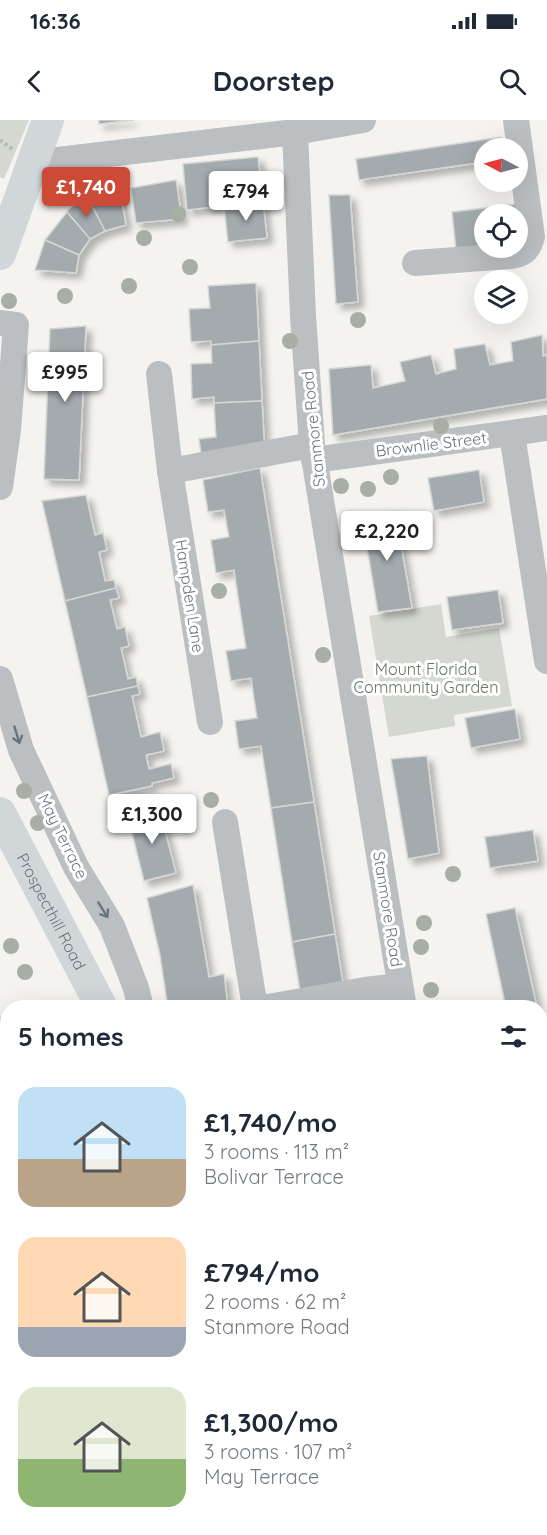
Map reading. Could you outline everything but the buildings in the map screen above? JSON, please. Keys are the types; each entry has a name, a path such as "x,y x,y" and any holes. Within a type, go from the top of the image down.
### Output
{"main road":[{"path":"0,254 48,120"},
{"name":"Prospecthill Road","path":"0,813 98,1000"}],"street":[{"path":"32,163 296,132 363,120"},
{"path":"415,263 511,256 523,254 529,247 532,237 516,120"},
{"name":"Stanmore Road","path":"296,132 303,315 313,453 402,997"},
{"path":"0,323 16,325 8,430 0,486"},
{"name":"Hampden Lane","path":"159,374 170,471 210,722"},
{"name":"Brownlie Street","path":"313,453 512,434 547,428"},
{"path":"512,434 547,662"},
{"path":"170,471 313,453"},
{"name":"May Terrace","path":"0,679 21,750 76,867 112,926 138,998"},
{"path":"225,822 254,1000"},
{"path":"364,1000 402,997"}],"green space":[{"path":"0,120 29,120 4,179 0,177"},
{"name":"Mount Florida Community Garden","path":"441,604 446,637 499,628 512,706 454,715 455,726 389,737 369,616"}]}
